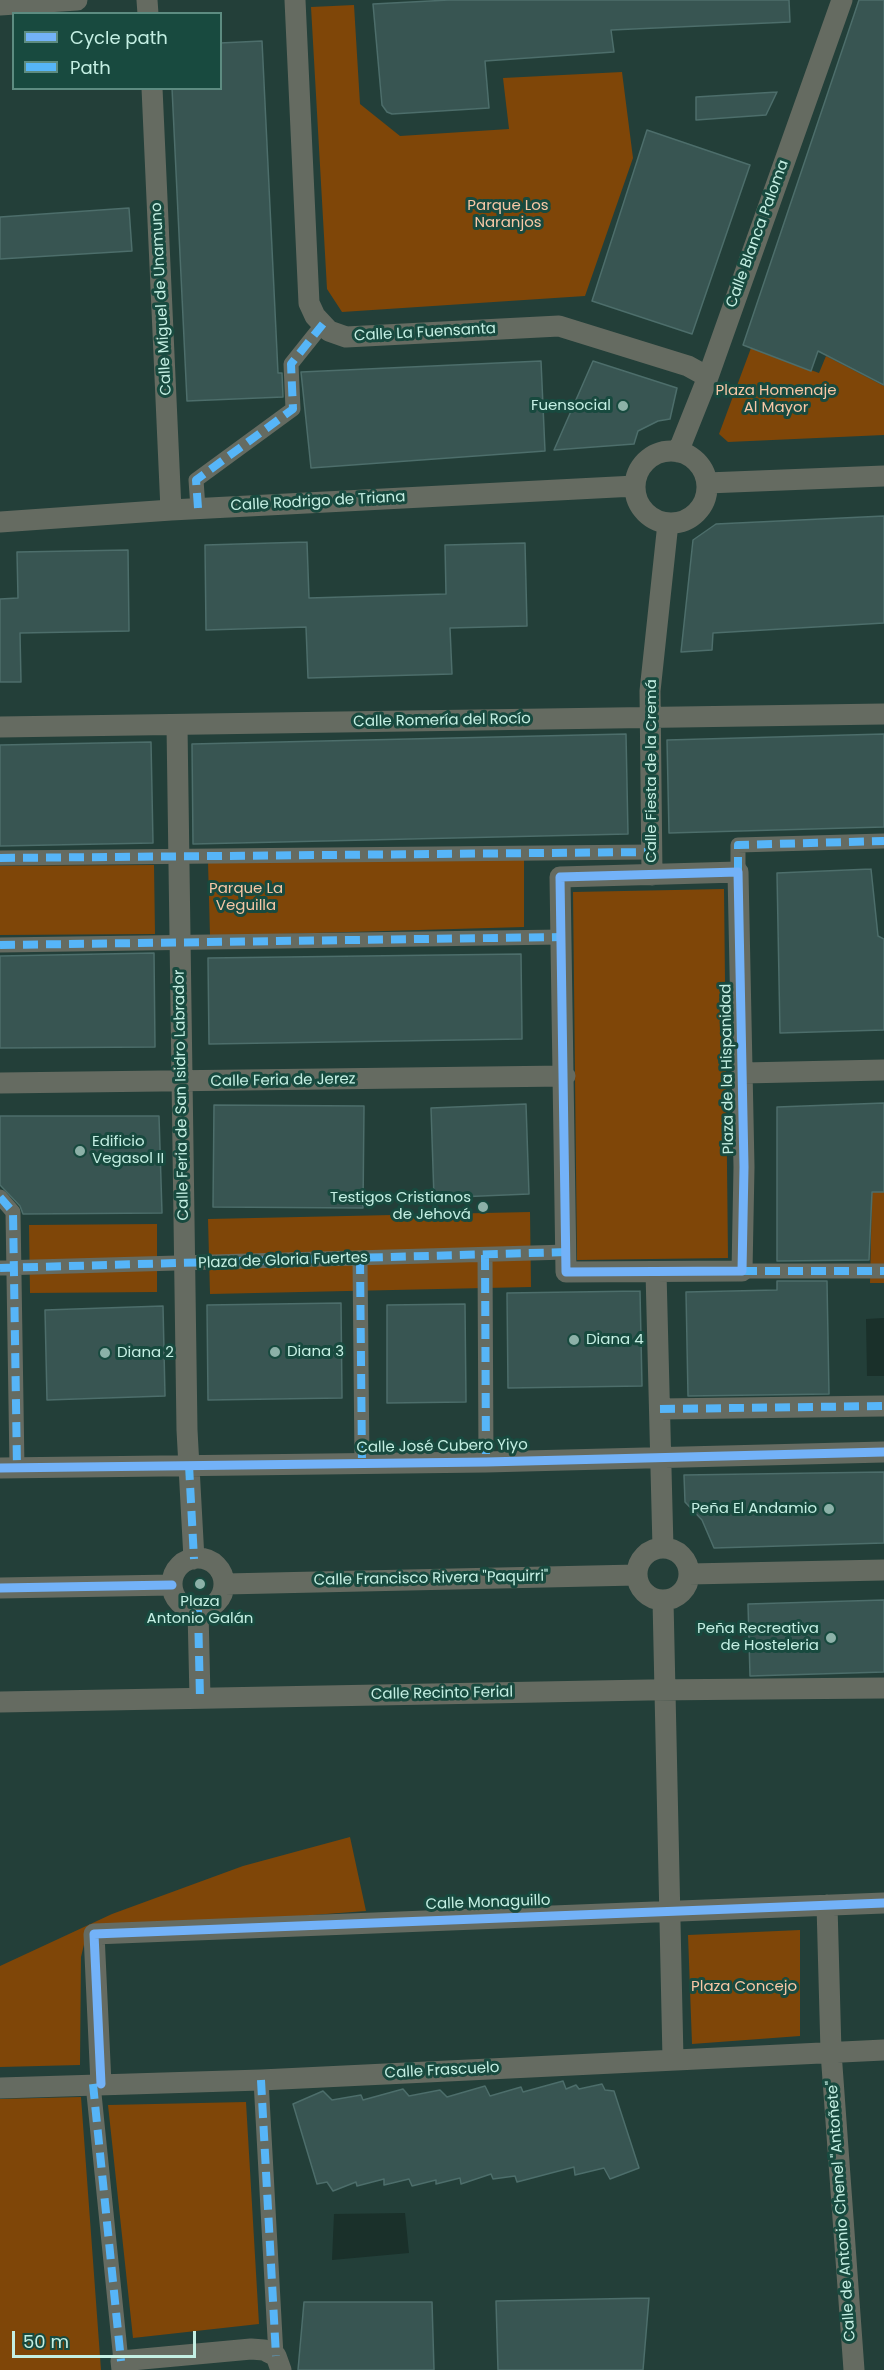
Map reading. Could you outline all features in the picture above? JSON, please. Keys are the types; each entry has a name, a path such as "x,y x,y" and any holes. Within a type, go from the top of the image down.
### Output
{"street":[{"path":"0,5 77,0"},
{"path":"198,508 196,480 293,409 291,364 323,324 309,303 295,0"},
{"name":"Calle Blanca Paloma","path":"678,452 708,377 838,5"},
{"name":"Calle Miguel de Unamuno","path":"152,90 171,510"},
{"name":"Calle La Fuensanta","path":"323,324 329,331 346,337 559,326 688,366 708,377"},
{"path":"668,451 678,452 698,463 707,483 707,494 696,513 687,519 668,523 647,514 636,496 637,476 648,459 668,451"},
{"path":"707,483 884,476"},
{"name":"Calle Rodrigo de Triana","path":"0,522 198,508 635,486"},
{"name":"Calle Fiesta de la Cremá","path":"652,875 650,691 668,523"},
{"name":"Calle Romería del Rocío","path":"0,727 884,714"},
{"name":"Calle Feria de San Isidro Labrador","path":"177,725 184,1263 189,1465 194,1558"},
{"path":"884,841 738,844 738,872 560,877 565,1076 566,1272 884,1271"},
{"path":"0,858 651,852"},
{"name":"Plaza de la Hispanidad","path":"738,872 743,1073 742,1271"},
{"path":"0,945 562,937"},
{"path":"743,1073 884,1070"},
{"name":"Calle Feria de Jerez","path":"0,1083 565,1076"},
{"path":"0,1197 14,1212 7,1268 9,1468"},
{"name":"Plaza de Gloria Fuertes","path":"7,1268 567,1252"},
{"path":"485,1255 486,1462"},
{"path":"360,1259 362,1463"},
{"path":"656,1272 663,1548"},
{"path":"660,1409 884,1406"},
{"name":"Calle José Cubero Yiyo","path":"9,1468 486,1462 884,1452"},
{"path":"663,1548 671,1549 684,1558 689,1574 684,1589 678,1595 663,1600 655,1599 642,1590 637,1575 641,1559 647,1553 663,1548"},
{"path":"194,1558 207,1559 214,1563 220,1569 225,1584 220,1600 206,1609 198,1610 183,1606 173,1593 172,1585 177,1569 194,1558"},
{"path":"689,1574 884,1570"},
{"name":"Calle Francisco Rivera \"Paquirri\"","path":"225,1584 637,1575"},
{"path":"0,1588 172,1585"},
{"path":"663,1600 673,2059"},
{"path":"198,1610 200,1698"},
{"name":"Calle Recinto Ferial","path":"0,1702 884,1688"},
{"name":"Calle Monaguillo","path":"97,2084 94,1934 884,1903"},
{"name":"Calle de Antonio Chenel \"Antoñete\"","path":"827,1905 831,2052 854,2370"},
{"name":"Calle Frascuelo","path":"0,2088 261,2080 884,2050"},
{"path":"261,2080 279,2363"},
{"path":"97,2084 122,2366 252,2349 264,2350 279,2363"}],"green space":[{"name":"Parque Los Naranjos","path":"354,5 360,104 400,136 509,129 503,78 622,72 633,158 585,296 342,312 327,289 311,7"},
{"name":"Plaza Homenaje Al Mayor","path":"751,348 819,373 826,356 884,386 884,435 728,442 719,434"},
{"name":"Parque La Veguilla","path":"524,858 524,927 210,936 208,862"},
{"path":"154,865 155,934 0,935 0,866"},
{"path":"724,889 728,1258 577,1260 573,892"},
{"path":"872,1192 884,1192 884,1283 870,1283"},
{"path":"530,1212 531,1287 210,1294 208,1219"},
{"path":"157,1224 157,1292 30,1293 29,1225"},
{"path":"350,1837 366,1911 87,1932 81,1957 80,2065 0,2067 0,1966 112,1914 243,1866"},
{"name":"Plaza Concejo","path":"800,1930 800,2036 692,2044 688,1935"},
{"path":"81,2097 101,2370 0,2370 0,2099"},
{"path":"246,2102 259,2324 133,2338 108,2105"}],"water":[{"path":"884,1318 884,1376 867,1376 866,1319"},
{"path":"405,2213 409,2253 332,2260 334,2214"}],"building":[{"path":"449,0 789,0 790,22 611,30 614,52 485,61 489,108 392,114 387,112 382,105 373,4"},
{"path":"859,0 884,0 884,385 818,351 811,371 743,345"},
{"path":"262,41 278,373 282,373 283,397 187,401 172,90 222,90 222,43"},
{"path":"777,92 766,115 696,120 696,97"},
{"path":"647,130 750,165 692,334 592,301"},
{"path":"129,208 132,251 0,259 0,217"},
{"path":"541,361 545,451 311,468 301,372"},
{"name":"Fuensocial","path":"593,361 677,388 670,419 658,421 638,431 634,444 554,450"},
{"path":"884,516 884,623 713,633 712,650 681,652 693,540 716,524"},
{"path":"307,542 309,598 446,594 445,545 525,543 527,626 450,628 452,674 308,678 306,627 206,630 205,545"},
{"path":"128,550 129,631 20,633 21,682 0,682 0,599 18,598 17,552"},
{"path":"626,734 628,834 193,844 192,744"},
{"path":"884,734 884,827 669,833 667,740"},
{"path":"151,742 153,843 0,846 0,745"},
{"path":"871,869 878,936 884,939 884,1030 780,1033 777,873"},
{"path":"154,953 155,1047 0,1048 0,956"},
{"path":"521,954 522,1039 209,1044 208,958"},
{"path":"884,1103 884,1192 872,1192 869,1260 777,1261 777,1107"},
{"path":"526,1104 529,1194 434,1198 431,1108"},
{"path":"214,1105 364,1106 363,1208 213,1207"},
{"name":"Edificio Vegasol II","path":"0,1116 159,1116 162,1213 23,1214 20,1206 0,1185"},
{"path":"777,1281 827,1281 829,1394 688,1396 686,1292 777,1290"},
{"name":"Diana 4","path":"640,1291 642,1386 508,1388 507,1293"},
{"name":"Diana 3","path":"341,1303 342,1398 208,1400 207,1305"},
{"path":"465,1304 466,1402 387,1403 387,1305"},
{"name":"Diana 2","path":"163,1306 165,1396 47,1400 45,1310"},
{"path":"884,1472 884,1543 714,1548 702,1520 685,1502 684,1475"},
{"path":"884,1600 884,1672 750,1676 748,1604"},
{"path":"563,2081 566,2089 576,2085 579,2089 602,2084 605,2090 614,2091 639,2168 610,2179 604,2168 575,2175 574,2167 517,2182 515,2176 493,2179 491,2174 461,2184 460,2178 436,2184 436,2180 412,2186 409,2179 384,2185 384,2179 357,2186 356,2182 333,2191 327,2182 317,2184 293,2104 323,2091 332,2100 361,2095 363,2100 403,2089 409,2096 440,2090 447,2097 485,2086 490,2096 521,2087 523,2092"},
{"path":"649,2298 643,2370 498,2370 496,2301"},
{"path":"304,2302 432,2302 434,2370 298,2370"}],"marked path":[{"path":"198,508 196,480 293,409 291,364 323,324"},
{"path":"738,872 738,845 884,841"},
{"path":"0,858 651,852"},
{"path":"0,945 562,937"},
{"path":"0,1197 13,1212 17,1468"},
{"path":"0,1268 567,1252"},
{"path":"485,1255 486,1462"},
{"path":"360,1259 362,1463"},
{"path":"742,1271 884,1271"},
{"path":"660,1409 884,1406"},
{"path":"189,1465 194,1559"},
{"path":"198,1610 200,1698"},
{"path":"261,2080 276,2356"},
{"path":"93,2084 121,2361"}],"cycle path":[{"path":"738,872 744,1167 742,1271 566,1272 560,877 738,872"},
{"path":"0,1468 486,1462 884,1452"},
{"path":"0,1588 172,1585"},
{"path":"101,2084 94,1934 884,1903"}],"place":[{"name":"Fuensocial","path":"623,406"},
{"name":"Edificio Vegasol II","path":"80,1151"},
{"name":"Testigos Cristianos de Jehová","path":"483,1207"},
{"name":"Diana 4","path":"574,1340"},
{"name":"Diana 3","path":"275,1352"},
{"name":"Diana 2","path":"105,1353"},
{"name":"Peña El Andamio","path":"829,1509"},
{"name":"Plaza Antonio Galán","path":"200,1584"},
{"name":"Peña Recreativa de Hosteleria","path":"831,1638"}]}
